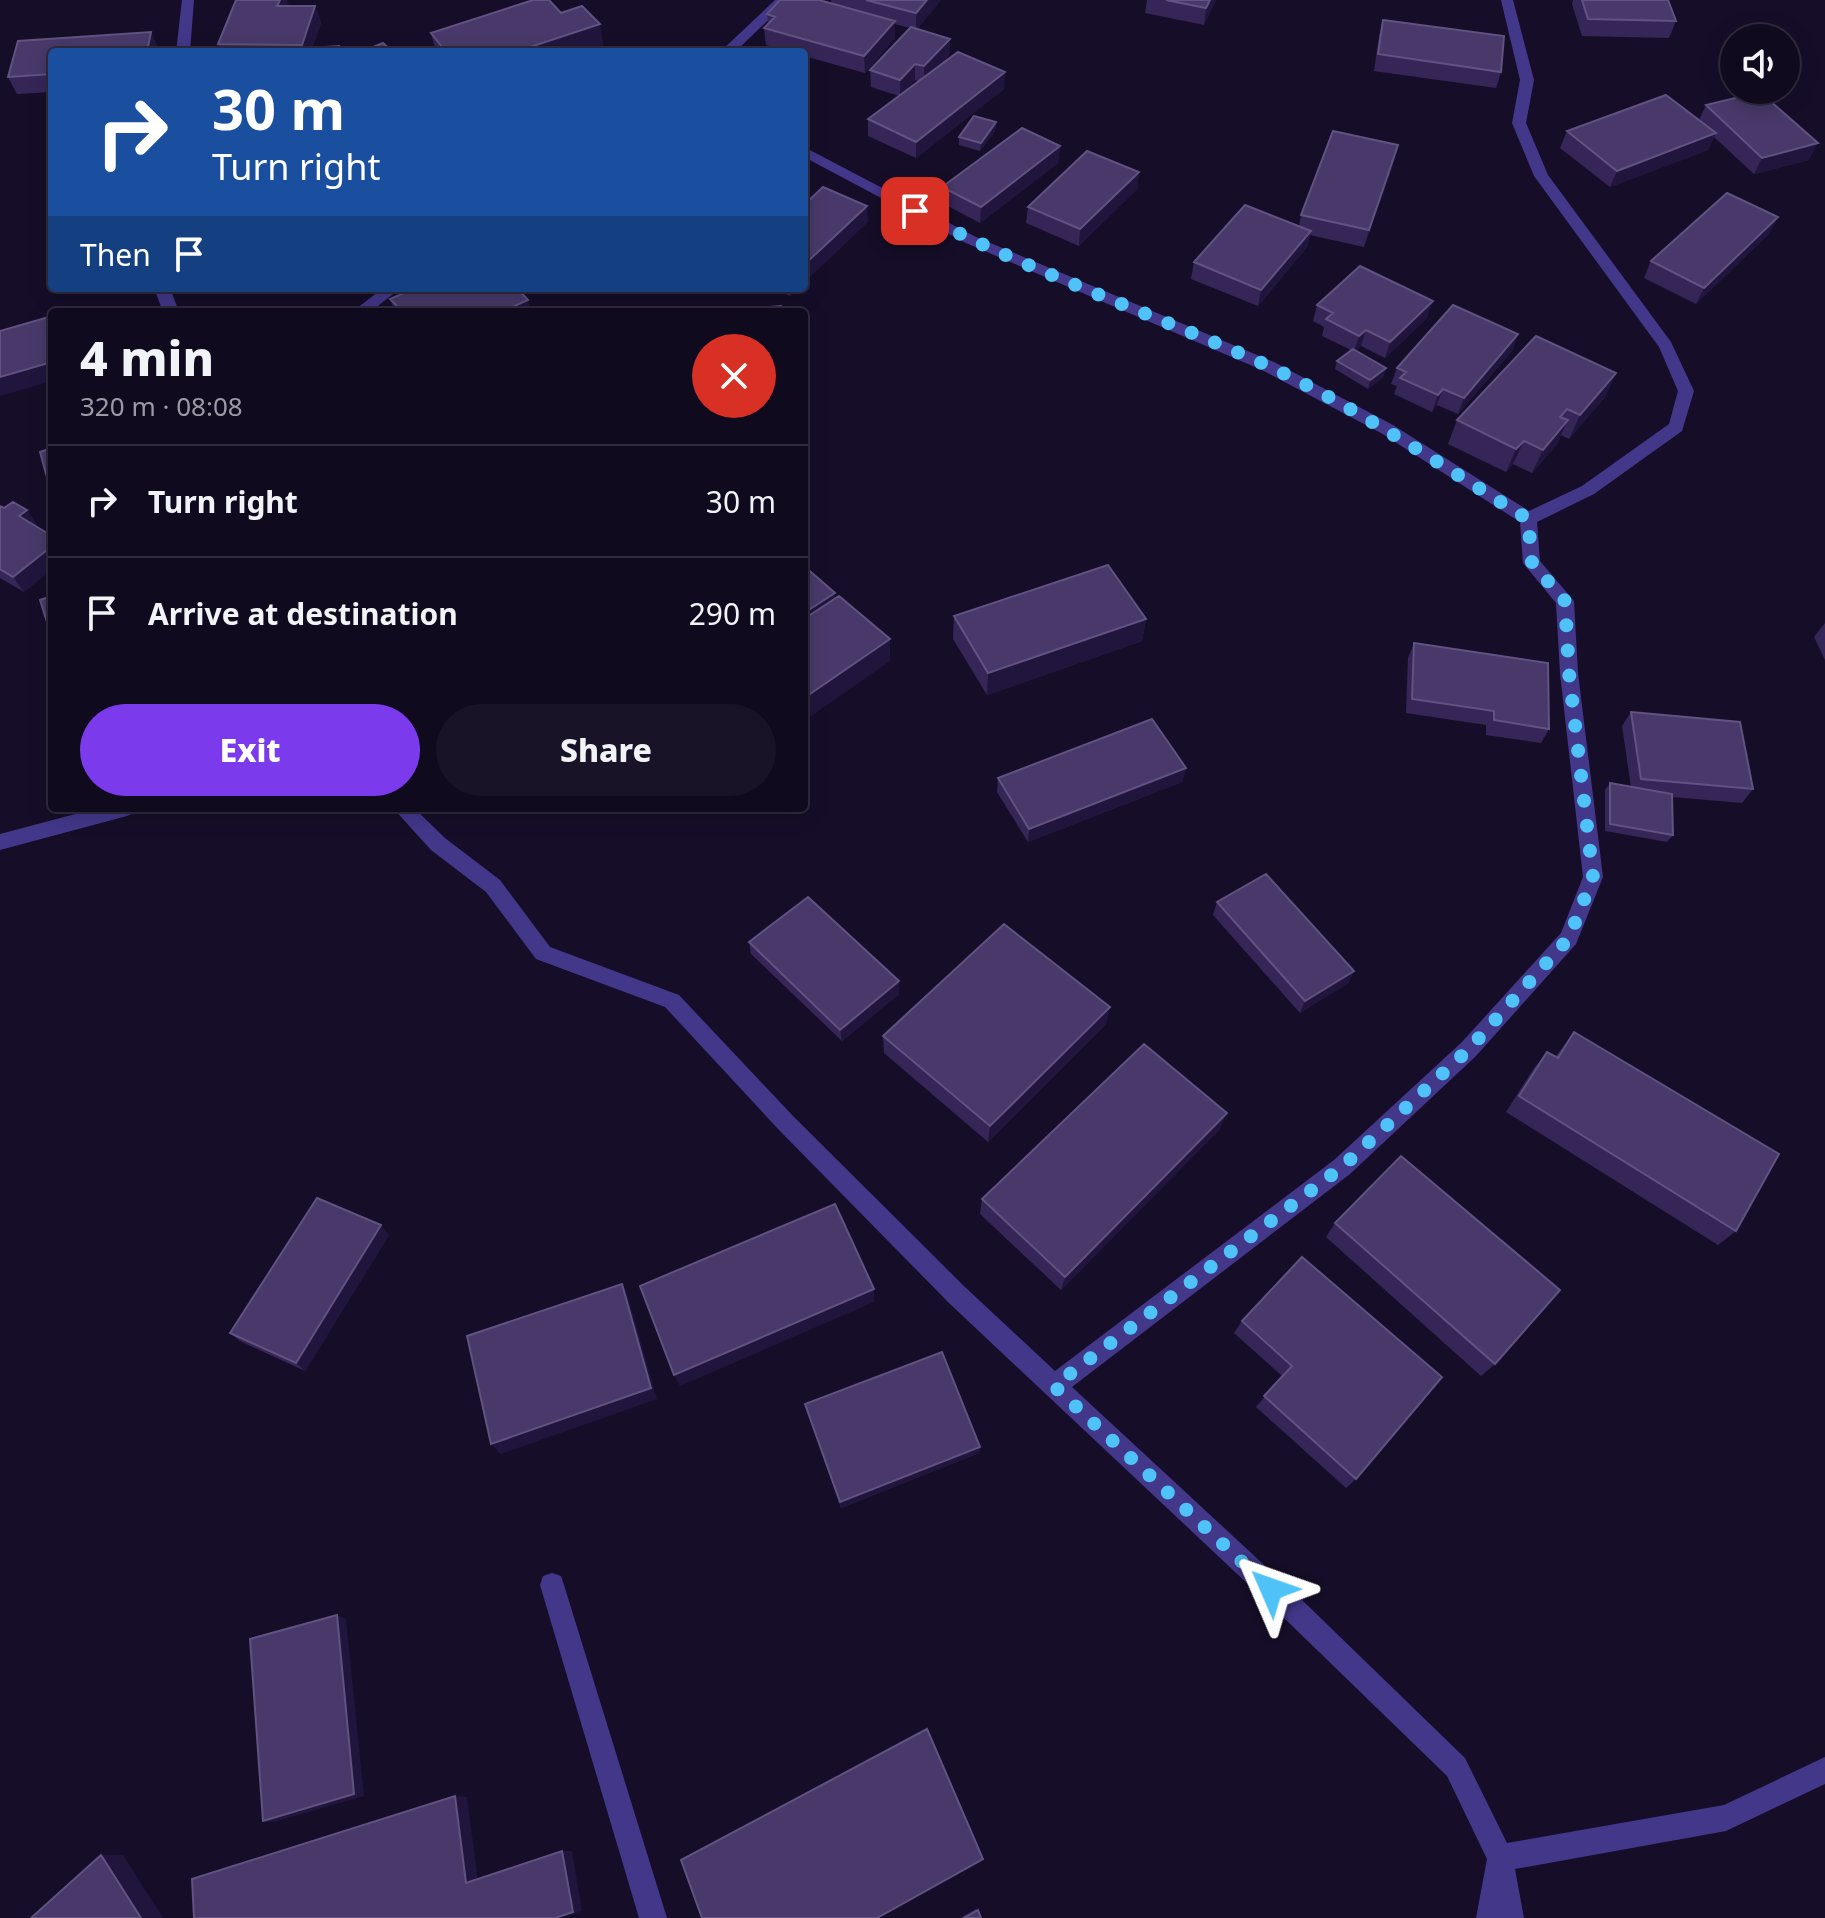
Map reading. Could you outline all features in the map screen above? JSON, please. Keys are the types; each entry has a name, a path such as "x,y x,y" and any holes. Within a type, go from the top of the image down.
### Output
{"street":[{"path":"183,48 188,0"},
{"path":"731,48 783,0"},
{"path":"1507,0 1527,80 1519,123 1541,176 1666,346 1686,391 1676,427 1588,490 1528,519"},
{"path":"808,153 971,240 1268,366 1387,429 1528,519"},
{"path":"366,308 388,292"},
{"path":"1054,1386 1342,1167 1469,1049 1569,938 1593,877 1569,673 1565,601 1532,563 1528,519"},
{"path":"0,842 112,812"},
{"path":"406,812 438,844 493,886 543,953 672,1001 796,1134 957,1295 1456,1767 1500,1858 1510,1918"},
{"path":"552,1585 653,1918"},
{"path":"1500,1858 1726,1818 1825,1770"},
{"path":"1490,1918 1500,1858"}],"building":[{"path":"236,0 280,0 277,6 315,6 302,45 218,44"},
{"path":"533,0 549,0 561,13 582,6 600,24 527,48 443,48 431,33"},
{"path":"780,0 819,0 895,21 864,56 764,28 775,17 767,14"},
{"path":"866,0 927,0 916,13"},
{"path":"1166,0 1210,0 1206,8"},
{"path":"1582,0 1668,0 1676,21 1588,19"},
{"path":"1383,20 1504,36 1501,72 1378,54"},
{"path":"911,27 950,39 924,66 915,64 900,80 870,70"},
{"path":"151,32 148,48 48,48 48,74 8,77 18,41"},
{"path":"383,43 389,48 371,48"},
{"path":"958,52 1005,72 916,142 868,119"},
{"path":"1666,95 1716,133 1617,171 1567,131"},
{"path":"1720,102 1774,104 1818,143 1762,158 1706,105"},
{"path":"974,116 996,122 981,143 959,137"},
{"path":"1022,128 1060,146 981,207 942,187"},
{"path":"1333,131 1398,145 1369,230 1301,215"},
{"path":"1087,151 1139,172 1080,229 1028,207"},
{"path":"823,187 867,206 808,261 808,201"},
{"path":"1727,193 1778,217 1704,288 1651,261"},
{"path":"1245,205 1311,231 1261,290 1194,262"},
{"path":"1360,266 1433,301 1390,342 1366,330 1359,336 1326,319 1333,313 1317,305"},
{"path":"406,292 521,292 528,300 510,308 399,308 390,299"},
{"path":"1453,305 1518,334 1464,398 1443,389 1438,395 1400,378 1406,372 1397,368"},
{"path":"48,317 48,363 0,377 0,331"},
{"path":"1536,336 1616,373 1580,415 1567,409 1560,417 1568,420 1543,450 1524,441 1516,449 1457,420"},
{"path":"1353,349 1386,368 1370,380 1337,361"},
{"path":"48,449 48,481 40,452"},
{"path":"13,502 27,510 19,516 48,534 48,549 13,577 0,569 0,506 4,508"},
{"path":"1108,565 1146,619 988,673 954,616"},
{"path":"808,569 835,593 808,610"},
{"path":"839,596 890,639 808,695 808,616"},
{"path":"48,597 48,625 40,600"},
{"path":"1414,643 1548,663 1549,729 1494,720 1494,711 1412,699"},
{"path":"1631,712 1740,722 1753,789 1641,779"},
{"path":"1152,719 1186,768 1029,829 998,778"},
{"path":"1610,783 1672,794 1673,835 1610,824"},
{"path":"1266,874 1354,971 1305,1001 1217,902"},
{"path":"808,897 899,981 840,1030 749,942"},
{"path":"1004,924 1110,1007 990,1126 883,1036"},
{"path":"1574,1032 1779,1154 1736,1231 1519,1096 1547,1052 1558,1058"},
{"path":"1144,1044 1227,1113 1065,1277 982,1199"},
{"path":"1401,1156 1560,1290 1495,1364 1335,1223"},
{"path":"317,1198 381,1225 296,1363 230,1333"},
{"path":"835,1204 874,1289 674,1375 640,1286"},
{"path":"1302,1257 1442,1377 1356,1479 1264,1396 1292,1366 1242,1321"},
{"path":"622,1284 651,1388 491,1444 467,1336"},
{"path":"942,1352 980,1447 840,1502 805,1404"},
{"path":"337,1615 354,1794 263,1821 250,1639"},
{"path":"927,1729 983,1859 877,1918 702,1918 681,1860"},
{"path":"455,1796 466,1883 562,1851 573,1912 555,1918 194,1918 192,1879"},
{"path":"101,1855 141,1918 31,1918"},
{"path":"978,1910 981,1918 964,1918"}],"route":[{"path":"915,211 971,240 1268,366 1387,429 1528,519 1532,563 1565,601 1569,673 1593,877 1569,938 1469,1049 1342,1167 1054,1386 1271,1589"}]}
